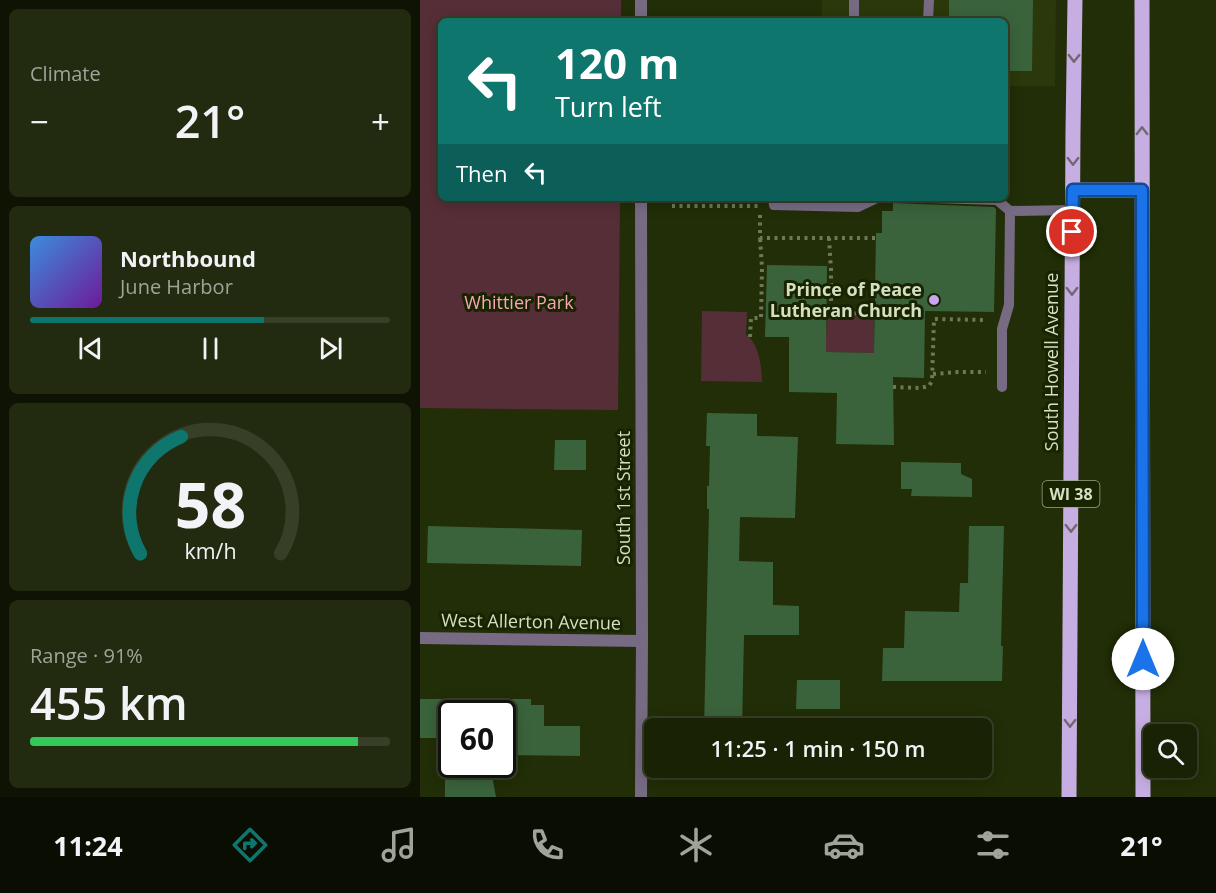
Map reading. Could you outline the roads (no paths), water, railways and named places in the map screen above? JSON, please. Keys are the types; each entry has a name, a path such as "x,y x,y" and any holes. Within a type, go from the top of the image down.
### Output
{"main road":[{"name":"South Howell Avenue","path":"1069,797 1075,0"},
{"path":"1142,0 1143,797"},
{"path":"1073,190 1142,190"}],"street":[{"path":"641,0 641,18"},
{"name":"South 1st Street","path":"641,201 641,797"},
{"name":"West Allerton Avenue","path":"420,638 642,641"}],"lane":[{"path":"854,0 854,18"},
{"path":"928,0 928,18"},
{"path":"774,201 774,205 858,207 871,201"},
{"path":"998,201 1010,211 1073,210"},
{"path":"1002,387 1002,329 1009,304 1010,211"}],"place":[{"name":"Prince of Peace Lutheran Church","path":"934,300"}],"park label":[{"name":"Whittier Park","path":"519,303"}]}
